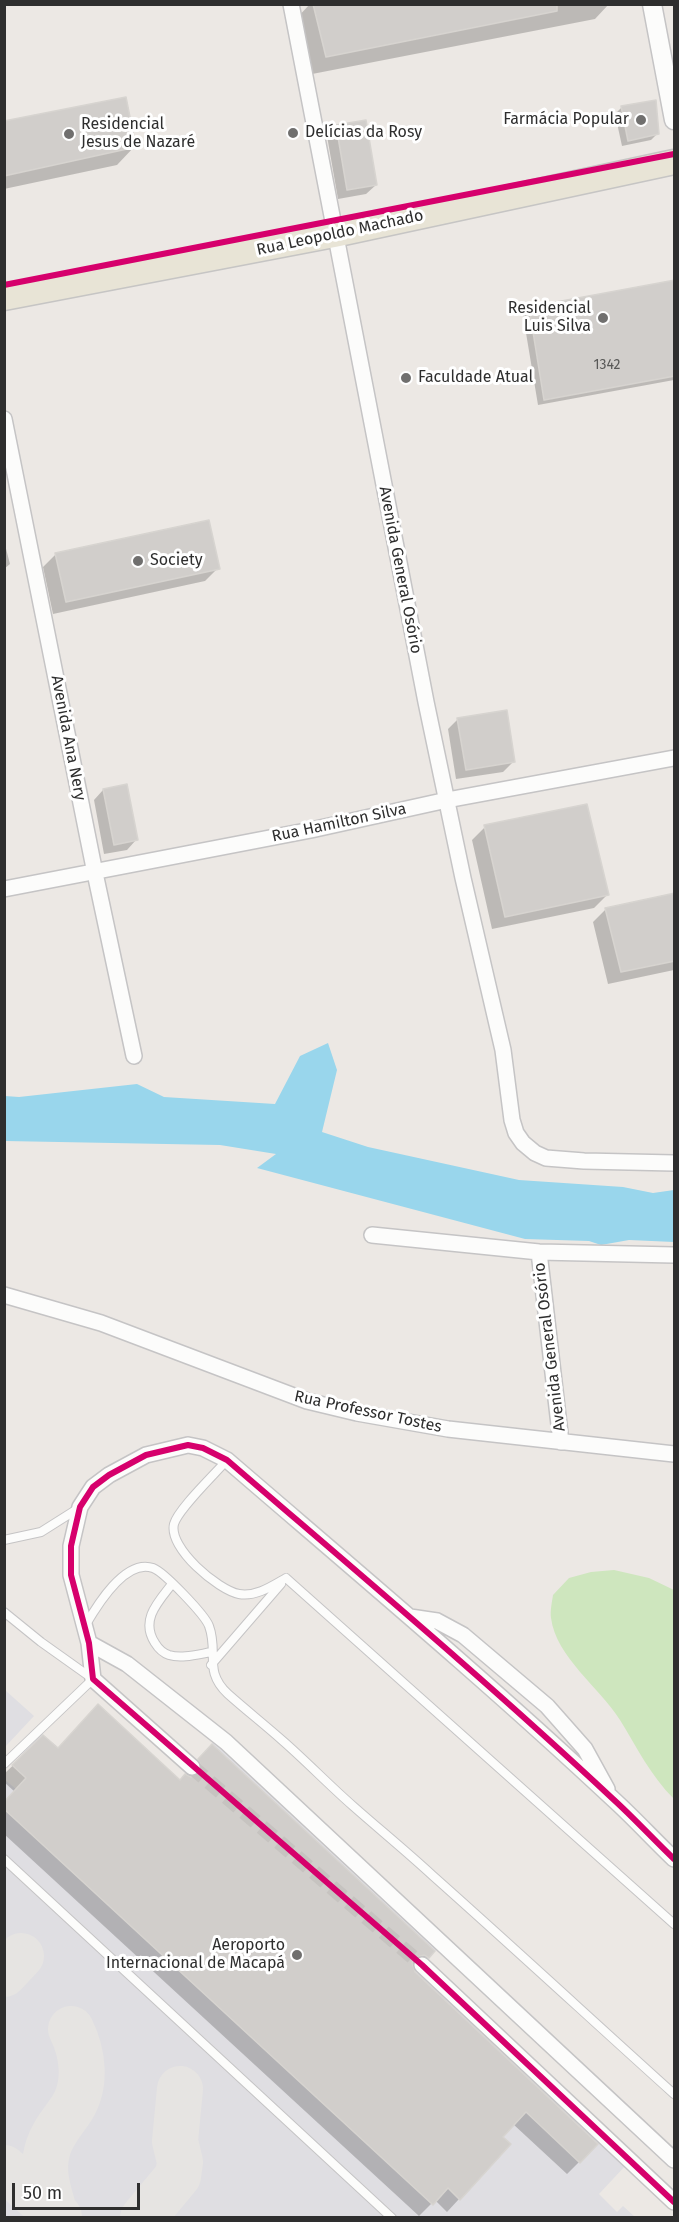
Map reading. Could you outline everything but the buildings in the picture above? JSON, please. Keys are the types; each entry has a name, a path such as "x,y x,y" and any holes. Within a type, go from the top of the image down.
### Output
{"main road":[{"name":"Rua Leopoldo Machado","path":"4,298 334,235 675,162"}],"street":[{"name":"Avenida General Osório","path":"291,4 334,235 447,800 503,1050 512,1120 516,1133 523,1143 535,1153 546,1158 675,1163"},
{"path":"652,4 675,120"},
{"name":"Avenida Ana Nery","path":"4,419 134,1056"},
{"name":"Rua Hamilton Silva","path":"4,889 311,830 447,800 675,758"},
{"path":"372,1235 539,1252 675,1255"},
{"name":"Avenida General Osório","path":"539,1252 561,1442"},
{"name":"Rua Professor Tostes","path":"4,1295 102,1323 252,1382 307,1401 357,1413 448,1429 675,1454"},
{"path":"192,1767 93,1680 89,1643 71,1575 71,1546 80,1507 93,1487 109,1475 146,1455 188,1445 203,1448 227,1460 409,1617 613,1799 675,1859"},
{"path":"409,1617 437,1621 463,1635 546,1706 585,1749 613,1799"},
{"path":"89,1643 128,1664 226,1742 675,2160"},
{"path":"422,1965 675,2202"}],"lane":[{"path":"227,1460 181,1511 174,1524 176,1542 182,1552 209,1577 238,1594 266,1590 286,1578"},
{"path":"4,1540 41,1532 80,1507"},
{"path":"85,1626 99,1602 120,1579 140,1567 153,1568 193,1603 209,1626 211,1665 220,1687 675,2094"},
{"path":"211,1665 286,1578"},
{"path":"286,1578 675,1924"},
{"path":"172,1584 159,1600 148,1620 151,1636 160,1650 168,1655 184,1656 212,1652"},
{"path":"4,1612 93,1680 4,1764"},
{"path":"4,1859 392,2217"}],"shaded area":[{"path":"5,1690 34,1716 5,1747"},
{"path":"98,1704 180,1780 216,1739 440,1946 422,1965 627,2164 599,2194 617,2212 623,2206 635,2217 5,2217 4,1779 16,1789 26,1778 12,1765 41,1733 59,1748"}],"green space":[{"path":"614,1570 649,1578 674,1590 674,1799 651,1771 620,1720 570,1659 555,1632 551,1615 553,1595 569,1578 591,1572"}],"water":[{"path":"328,1043 337,1070 322,1132 368,1147 519,1180 623,1187 653,1193 674,1190 674,1242 629,1240 601,1245 589,1241 525,1239 257,1168 276,1154 220,1145 5,1141 5,1096 19,1097 137,1084 164,1097 275,1104 300,1056"}],"taxiway":[{"path":"4,1974 21,1956"},
{"path":"54,2211 46,2180 46,2156 58,2127 77,2099 81,2079 81,2058 71,2029"},
{"path":"143,2218 178,2176 180,2162 175,2141 180,2089"},
{"path":"4,2168 59,2217"}],"tunnel":[{"path":"192,1767 422,1965"}],"cycle path":[{"path":"4,285 674,154"},
{"path":"674,1859 621,1806 518,1712 227,1460 203,1448 188,1445 146,1455 109,1475 93,1487 80,1507 71,1546 71,1575 89,1643 93,1679 422,1965 674,2202"}],"place":[{"name":"Farmácia Popular","path":"641,120"},
{"name":"Delícias da Rosy","path":"293,133"},
{"name":"Residencial Jesus de Nazaré","path":"69,134"},
{"name":"Residencial Luis Silva","path":"603,318"},
{"name":"Faculdade Atual","path":"406,378"},
{"name":"Society","path":"138,561"},
{"name":"Aeroporto Internacional de Macapá","path":"297,1955"}]}
